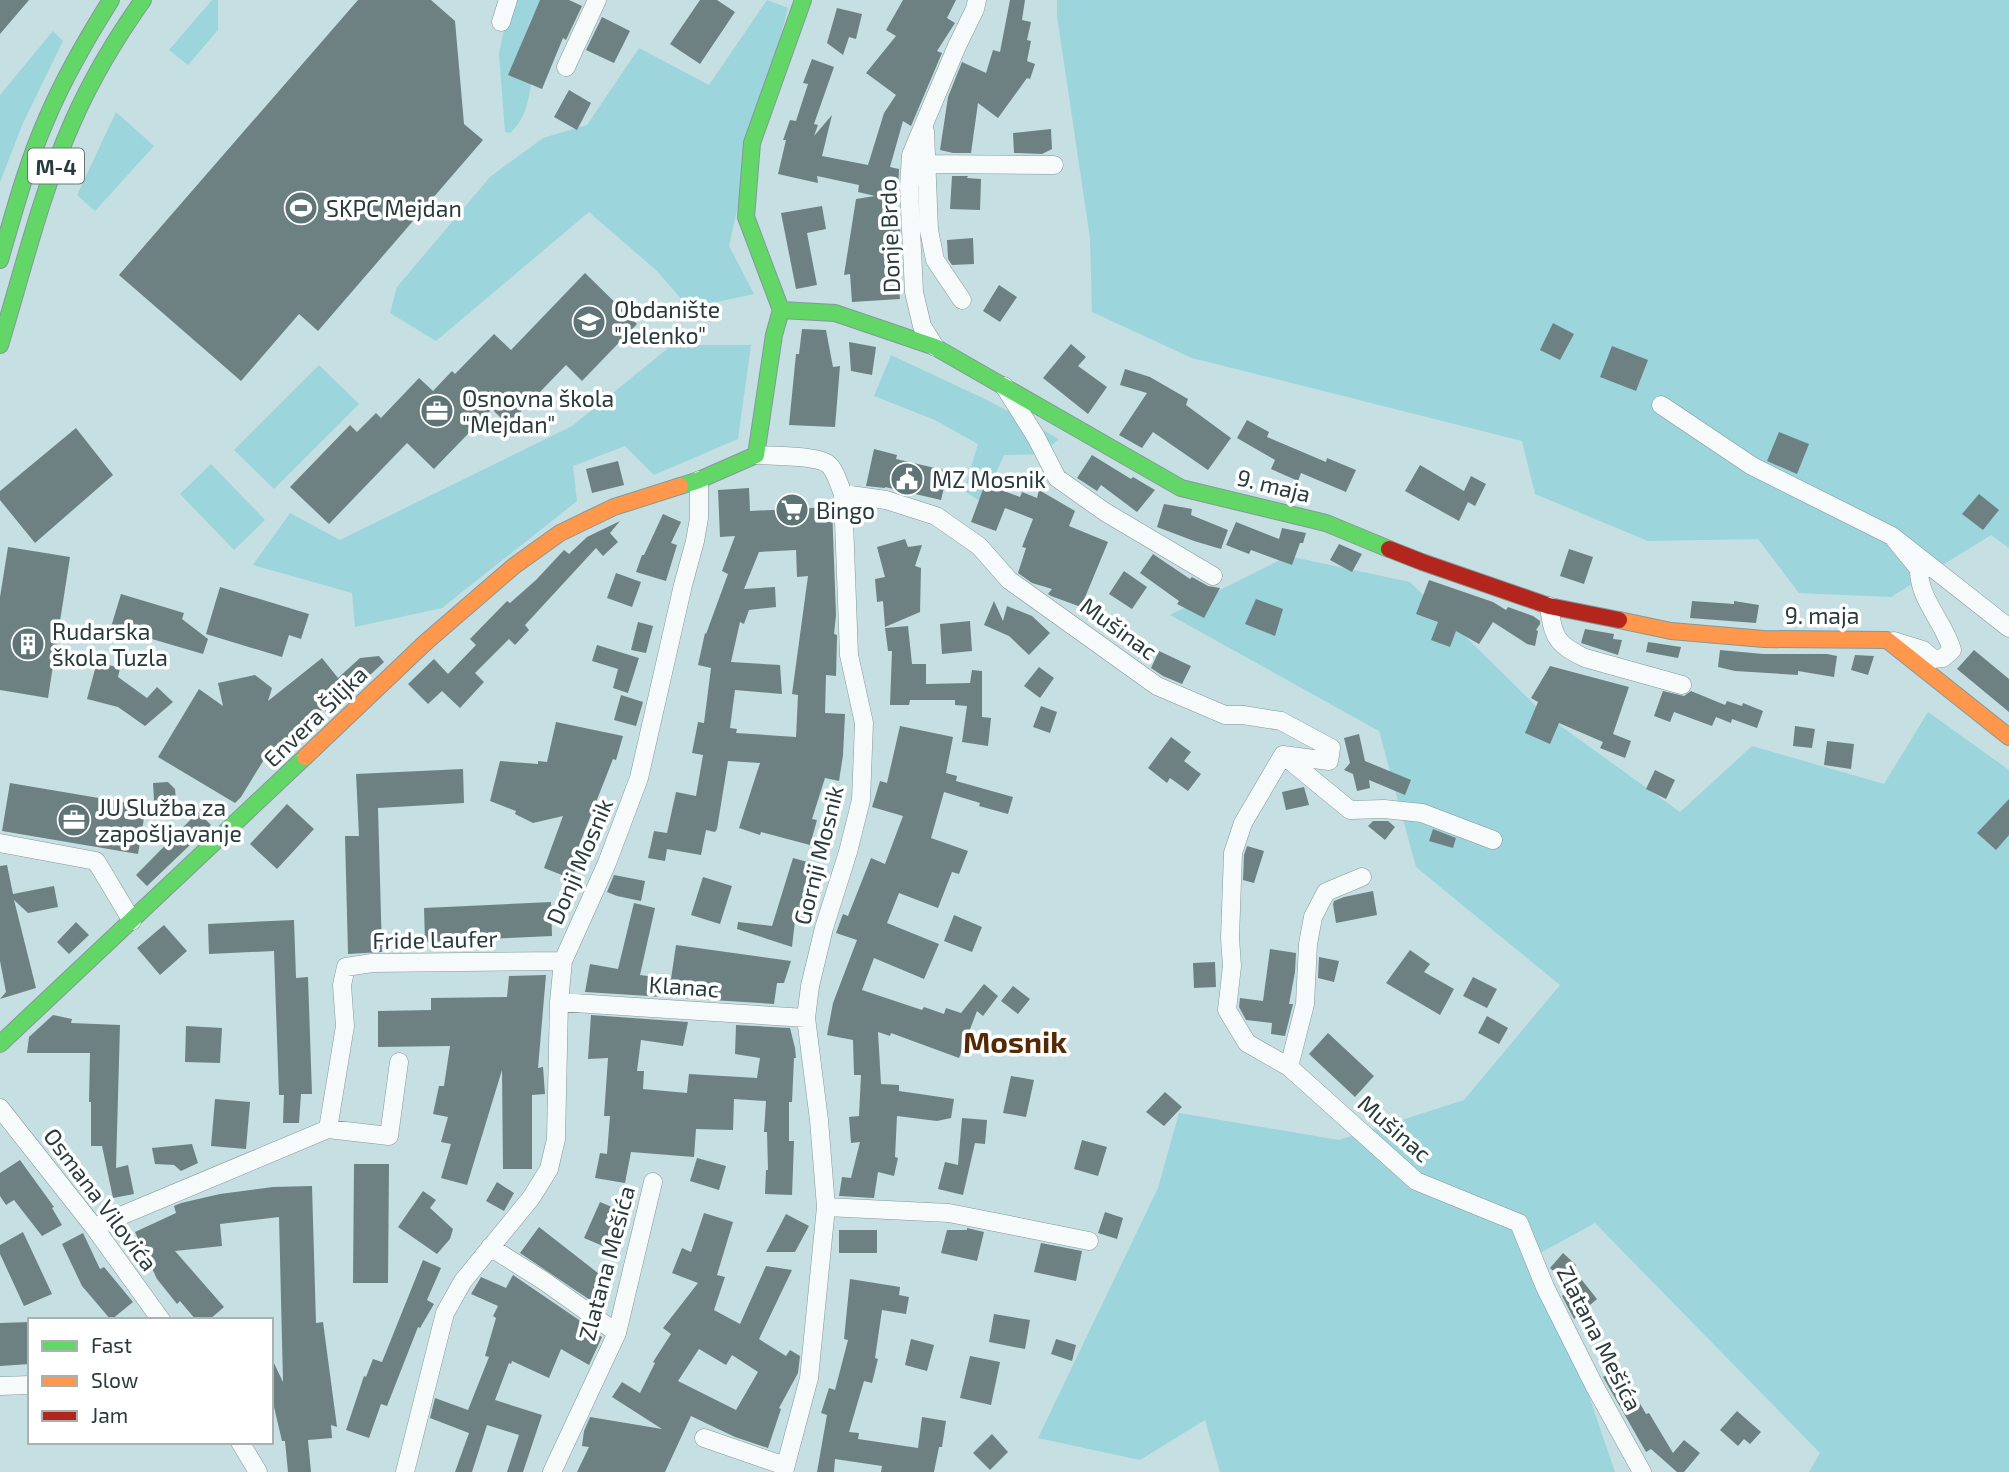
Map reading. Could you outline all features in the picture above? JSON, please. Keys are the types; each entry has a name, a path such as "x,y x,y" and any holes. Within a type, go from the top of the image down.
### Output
{"street":[{"name":"M-4","path":"0,260 39,136 69,71 111,0"},
{"path":"501,22 508,0"},
{"path":"566,67 597,0"},
{"path":"756,455 774,335 781,310 746,217 752,143 803,0"},
{"name":"Donje Brdo","path":"935,347 922,326 914,292 909,187 911,155 977,0"},
{"name":"M-4","path":"0,345 38,217 65,140 92,81 141,1"},
{"name":"Donje Brdo","path":"925,121 929,230 934,260 962,300"},
{"name":"Donje Brdo","path":"926,164 1054,166"},
{"name":"9. maja","path":"781,310 835,313 935,347 1181,488 1326,523 1422,562 1549,606 1671,631 1764,639 1898,641 1923,650 1933,659 1943,658 1952,650 1948,636 1918,582 1919,569 1892,536"},
{"name":"9. maja","path":"1002,384 1036,437 1057,478 1105,512 1213,576"},
{"name":"9. maja","path":"1661,405 1752,466 1892,536 2009,628"},
{"name":"Envera Šiljka","path":"0,1044 426,642 514,566 560,533 614,507 699,480 756,455"},
{"name":"Gornji Mosnik","path":"704,1438 785,1469 809,1378 827,1207 806,1018 810,986 824,928 861,800 864,723 849,655 843,494 828,464 814,459 756,455"},
{"name":"Donji Mosnik","path":"405,1472 445,1313 463,1280 531,1198 549,1169 556,1139 559,1002 563,961 607,863 639,778 695,541 699,518 699,480"},
{"name":"Mušinac","path":"843,494 886,500 936,516 979,546 1009,580 1157,686 1224,715 1281,721 1331,748 1329,761 1283,755 1243,823 1233,853 1231,966 1227,1010 1247,1043 1289,1067 1416,1181 1519,1223"},
{"path":"1549,606 1552,632 1570,651 1585,658 1682,685"},
{"name":"9. maja","path":"1887,640 2009,737"},
{"path":"1283,755 1350,810 1384,809 1422,813 1493,840"},
{"path":"0,843 96,861 132,921"},
{"path":"1289,1067 1304,1004 1308,944 1313,916 1326,892 1362,877"},
{"name":"Fride Laufer","path":"328,1129 345,1026 342,985 346,967 372,963 563,961"},
{"name":"Klanac","path":"559,1002 806,1018"},
{"path":"94,1227 328,1129 389,1136 399,1062"},
{"name":"Osmana Vilovića","path":"0,1108 94,1227 160,1318"},
{"name":"Zlatana Mešića","path":"552,1472 617,1333 653,1182"},
{"path":"827,1207 949,1213 1089,1241"},
{"name":"Zlatana Mešića","path":"1519,1223 1545,1287 1595,1387 1642,1472"},
{"path":"490,1247 544,1281 617,1333"},
{"path":"0,1386 28,1385"},
{"path":"241,1444 258,1472"}],"shaded area":[{"path":"212,0 218,0 218,30 188,65 169,50"},
{"path":"514,0 544,0 532,17 509,75 531,84 522,117 510,133 505,132 499,54 505,24"},
{"path":"767,0 788,8 752,143 729,246 754,294 689,308 657,271 589,212 436,341 390,313 397,287 490,177 543,138 587,125 639,48 709,85"},
{"path":"1057,0 2009,0 2009,548 1991,535 1891,597 1799,593 1758,539 1648,541 1535,494 1522,441 1192,358 1092,312 1090,238 1057,16"},
{"path":"53,31 63,41 23,123 0,182 0,95"},
{"path":"116,112 154,146 95,211 77,195"},
{"path":"672,345 751,345 738,439 654,475 625,446 573,466 577,501 442,608 355,627 352,593 253,565 290,513 340,540 572,426"},
{"path":"891,355 989,401 1059,439 1042,454 1004,455 983,503 964,491 978,444 935,420 874,396"},
{"path":"319,365 359,404 274,489 234,450"},
{"path":"211,464 265,520 234,550 180,494"},
{"path":"1288,556 1410,582 1544,714 1680,812 1752,746 1884,784 1928,712 2009,770 2009,1472 1809,1472 1820,1453 1595,1223 1540,1253 1615,1472 1220,1472 1205,1420 1140,1460 1038,1438 1158,1188 1179,1113 1339,1140 1464,1100 1560,985 1416,867 1379,731 1170,615"}],"building":[{"path":"0,0 29,0 0,34"},
{"name":"SKPC Mejdan","path":"358,0 431,0 455,21 464,124 483,140 318,331 299,314 241,381 119,275"},
{"path":"540,0 569,0 582,6 566,40 563,38 542,89 508,75"},
{"path":"700,0 717,0 735,12 700,64 670,44"},
{"path":"903,0 956,0 947,18 955,23 937,51 942,53 911,126 903,121 890,167 899,169 898,191 887,189 880,230 900,228 901,253 896,254 900,299 852,302 850,274 844,275 856,199 875,196 858,192 859,185 817,176 818,183 778,174 786,140 783,140 790,120 796,121 808,84 803,83 812,59 834,67 814,124 818,125 814,136 832,115 822,156 868,165 884,113 896,95 866,73 896,36 886,30"},
{"path":"1010,0 1025,0 1022,20 1031,22 1027,40 1031,41 1027,61 1035,64 1030,79 1027,78 998,118 978,103 971,153 940,150 948,97 962,62 986,73 993,50 1000,52"},
{"path":"837,8 862,14 856,39 849,37 843,55 827,43"},
{"path":"602,17 630,31 614,63 586,50"},
{"path":"569,90 591,103 577,130 554,117"},
{"path":"1051,129 1052,149 1042,154 1014,153 1013,133"},
{"path":"952,176 981,179 980,210 950,209"},
{"path":"822,206 826,229 807,233 817,285 796,289 781,213"},
{"path":"973,238 974,264 952,265 948,259 947,240"},
{"path":"585,273 637,324 582,381 566,365 508,425 492,409 434,469 407,443 329,524 290,487 350,425 357,432 376,413 381,418 419,378 433,391 452,371 455,374 494,334 511,350"},
{"path":"999,285 1017,297 1000,322 983,311"},
{"path":"1553,323 1574,334 1560,360 1540,350"},
{"path":"802,329 826,330 833,367 840,366 835,427 789,425 796,354 799,354"},
{"path":"849,342 876,347 872,375 851,371"},
{"path":"1071,344 1086,357 1078,366 1107,387 1088,414 1043,378"},
{"path":"1612,346 1648,360 1636,391 1600,377"},
{"path":"1125,369 1150,377 1188,399 1186,405 1231,438 1208,470 1153,432 1142,448 1119,435 1147,393 1120,385"},
{"path":"1247,420 1269,432 1267,437 1326,462 1327,458 1356,470 1346,492 1301,473 1298,481 1271,469 1275,460 1237,438"},
{"path":"76,428 113,475 35,543 0,500 0,491"},
{"path":"1779,432 1809,444 1797,474 1767,461"},
{"name":"MZ Mosnik","path":"874,449 897,455 896,459 948,471 941,500 885,487 866,486"},
{"path":"1092,455 1155,490 1137,512 1101,485 1097,491 1077,478"},
{"path":"618,461 624,485 592,493 586,469"},
{"path":"1420,465 1464,491 1471,476 1486,484 1475,506 1468,502 1459,521 1405,491"},
{"path":"985,484 1020,497 1022,492 1037,498 1039,490 1075,511 1069,526 1108,542 1081,607 1051,596 1048,594 1052,589 1032,583 1018,573 1026,548 1022,547 1033,519 1005,508 996,531 971,522"},
{"path":"749,488 750,511 832,507 836,676 826,675 825,713 845,714 843,755 839,781 825,778 812,819 817,820 810,845 739,828 760,763 728,761 717,829 715,832 706,830 701,855 667,849 665,861 648,858 654,831 667,833 676,792 696,796 703,755 692,753 698,722 704,723 711,668 698,665 705,633 728,574 722,571 735,536 720,537 718,490","holes":["796,550 797,577 808,576 792,694 798,695 796,737 736,733 737,729 730,728 735,690 782,694 780,665 731,662 740,622 744,624 749,610 776,607 775,587 744,589 759,552"]},
{"path":"1979,494 1999,510 1983,530 1962,514"},
{"path":"1164,504 1192,509 1191,515 1228,530 1221,549 1157,527"},
{"path":"663,514 681,522 671,543 677,545 666,581 636,572"},
{"path":"620,521 610,533 618,542 603,556 596,548 525,625 529,630 515,645 509,639 475,673 484,682 460,708 442,691 428,704 408,684 434,659 448,674 476,645 470,639 507,601 510,603 536,580 564,550 569,554 587,537"},
{"path":"1236,522 1279,539 1282,528 1306,533 1292,565 1251,550 1249,554 1226,545"},
{"path":"905,539 908,547 922,545 915,566 921,568 920,612 885,627 883,601 877,602 875,579 885,577 877,547"},
{"path":"1339,544 1362,554 1352,572 1330,560"},
{"name":"Rudarska škola Tuzla","path":"8,547 70,557 48,698 0,690 0,597"},
{"path":"1569,549 1593,557 1584,584 1560,576"},
{"path":"1153,554 1190,579 1192,577 1208,586 1220,588 1204,618 1177,604 1179,601 1140,573"},
{"path":"1124,571 1147,587 1132,609 1109,594"},
{"path":"616,573 641,582 632,607 607,598"},
{"path":"1429,580 1493,602 1506,610 1508,607 1533,616 1540,621 1536,630 1535,646 1527,644 1493,622 1479,644 1456,631 1450,647 1431,640 1438,622 1416,614"},
{"path":"220,587 309,614 301,639 289,635 282,657 206,634"},
{"path":"121,594 184,613 182,619 208,639 203,654 111,627"},
{"path":"1256,599 1283,609 1275,636 1245,624"},
{"path":"994,601 1003,621 1007,606 1032,616 1050,633 1029,655 1009,636 984,625"},
{"path":"1692,601 1734,604 1734,601 1759,605 1756,623 1690,618"},
{"path":"970,621 972,651 942,654 940,624"},
{"path":"638,622 653,626 646,653 631,650"},
{"path":"908,626 912,664 926,664 926,684 970,683 972,670 982,671 982,717 991,718 988,746 962,742 967,706 955,705 955,700 910,700 909,705 890,705 892,651 888,651 885,628"},
{"path":"1585,629 1614,634 1613,639 1622,640 1618,655 1581,643"},
{"path":"1648,642 1681,647 1678,658 1646,652"},
{"path":"597,645 639,658 628,693 613,688 618,669 592,661"},
{"path":"1720,650 1837,656 1834,677 1798,671 1798,675 1735,671 1718,667"},
{"path":"1974,650 2009,679 2009,712 1957,669"},
{"path":"1159,651 1191,666 1182,684 1151,668"},
{"path":"1855,655 1874,656 1868,675 1851,670"},
{"path":"379,656 384,662 326,712 323,708 299,737 296,734 275,759 268,753 235,803 158,757 199,689 223,706 218,683 255,675 272,688 268,701 322,658 338,678 360,658"},
{"path":"97,662 120,668 118,677 147,698 157,687 173,702 145,726 118,707 87,699"},
{"path":"1550,666 1629,687 1613,734 1631,741 1625,758 1600,748 1603,742 1559,723 1550,744 1525,733 1538,702 1531,698"},
{"path":"1039,667 1054,678 1040,698 1024,686"},
{"path":"1663,691 1684,696 1691,691 1725,705 1727,701 1742,706 1743,703 1763,711 1757,728 1732,719 1731,723 1716,717 1712,726 1674,712 1670,722 1654,716"},
{"path":"621,695 643,702 636,726 614,720"},
{"path":"1041,706 1057,712 1050,733 1033,727"},
{"path":"556,722 623,736 616,760 613,759 576,853 581,855 572,879 544,868 563,816 533,823 515,814 516,811 490,801 500,761 538,764 538,761 547,762"},
{"path":"900,726 953,737 946,773 957,776 956,781 1013,797 1008,814 944,792 931,838 968,851 959,874 952,872 938,908 899,893 887,923 939,944 924,979 874,958 862,990 922,1010 924,1007 944,1014 946,1008 961,1013 984,984 998,996 983,1016 977,1011 959,1058 891,1033 890,1036 878,1032 881,1084 899,1085 899,1091 954,1099 951,1118 937,1121 897,1116 895,1157 898,1158 894,1176 878,1172 874,1198 839,1196 842,1177 851,1178 860,1142 851,1143 849,1117 859,1116 861,1075 854,1075 853,1040 827,1035 833,1003 857,940 836,933 843,914 848,916 871,858 885,864 903,816 872,807 880,781 887,783"},
{"path":"1795,726 1815,729 1812,748 1793,746"},
{"path":"1359,734 1365,761 1411,780 1405,795 1369,780 1370,788 1357,791 1353,774 1344,770 1350,763 1344,738"},
{"path":"1171,737 1191,752 1184,761 1201,774 1188,791 1170,778 1167,783 1148,768"},
{"path":"1827,741 1854,744 1851,769 1824,765"},
{"path":"463,769 464,803 378,808 382,952 348,954 345,836 359,836 356,774"},
{"path":"1655,770 1675,780 1666,799 1646,789"},
{"path":"168,782 175,789 176,800 154,801 153,783"},
{"name":"JU Služba za zapošljavanje","path":"10,783 146,806 138,854 2,831"},
{"path":"1304,787 1309,805 1286,810 1282,792"},
{"path":"2009,799 2009,835 1996,850 1977,833"},
{"path":"287,804 314,829 277,869 250,844"},
{"path":"198,812 211,825 147,886 136,875"},
{"path":"1373,821 1388,821 1395,827 1385,840 1368,826"},
{"path":"1433,829 1456,838 1453,848 1429,841"},
{"path":"1247,846 1264,851 1254,883 1243,880"},
{"path":"793,858 822,866 804,923 795,920 792,947 737,929 738,922 772,926"},
{"path":"7,865 13,894 54,886 58,907 28,913 14,900 36,988 0,999 6,992 0,961 0,866"},
{"path":"614,875 645,881 641,901 607,892"},
{"path":"703,877 732,886 720,924 691,915"},
{"path":"1373,891 1377,915 1336,923 1334,901"},
{"path":"551,902 552,936 425,942 424,908"},
{"path":"634,903 655,908 640,975 671,979 676,945 791,961 784,983 777,983 774,1004 585,992 590,964 618,969"},
{"path":"954,915 982,927 972,952 944,941"},
{"path":"294,920 296,978 308,977 312,1094 301,1094 299,1123 283,1123 284,1095 279,1095 274,951 209,954 208,924"},
{"path":"76,922 89,935 69,954 57,942"},
{"path":"164,925 187,951 160,975 137,948"},
{"path":"1270,949 1296,953 1289,1004 1293,1004 1285,1036 1271,1034 1272,1023 1246,1020 1239,1007 1240,998 1263,1001"},
{"path":"1410,950 1430,964 1424,972 1454,989 1440,1015 1386,983"},
{"path":"1319,957 1339,961 1334,982 1318,978"},
{"path":"1215,962 1216,987 1194,988 1193,963"},
{"path":"546,975 538,1068 543,1067 545,1094 532,1095 532,1169 503,1169 502,1070 467,1185 441,1178 451,1144 441,1142 448,1117 433,1114 439,1086 444,1086 450,1046 378,1047 378,1011 431,1010 431,998 507,997 509,976"},
{"path":"1473,977 1497,989 1487,1008 1463,996"},
{"path":"1013,986 1030,999 1018,1014 1001,1001"},
{"path":"53,1015 72,1019 71,1023 120,1025 116,1168 128,1165 134,1194 113,1198 102,1146 91,1146 90,1053 27,1053 29,1037"},
{"path":"591,1015 688,1022 683,1046 641,1040 637,1071 644,1071 643,1089 687,1093 689,1074 757,1078 760,1058 735,1054 736,1025 790,1028 796,1058 792,1102 789,1102 789,1141 794,1141 792,1195 765,1194 768,1170 767,1132 764,1132 766,1101 734,1099 733,1130 696,1129 694,1157 631,1152 625,1183 595,1178 600,1153 607,1154 610,1116 604,1116 608,1058 588,1059"},
{"path":"1487,1016 1508,1028 1499,1044 1478,1033"},
{"path":"186,1026 222,1028 220,1063 185,1062"},
{"path":"1328,1033 1374,1076 1355,1097 1309,1054"},
{"path":"1011,1076 1034,1080 1026,1117 1003,1113"},
{"path":"1165,1092 1182,1107 1164,1126 1146,1112"},
{"path":"215,1099 250,1102 246,1149 211,1146"},
{"path":"962,1118 987,1120 985,1144 975,1143 963,1195 938,1189 945,1162 958,1165"},
{"path":"1082,1140 1107,1147 1098,1176 1074,1169"},
{"path":"192,1144 198,1163 181,1171 174,1165 155,1164 152,1148"},
{"path":"697,1158 726,1166 719,1190 690,1181"},
{"path":"20,1160 54,1207 52,1208 62,1225 42,1236 14,1200 6,1205 0,1196 0,1173"},
{"path":"354,1164 389,1164 388,1283 353,1283"},
{"path":"497,1182 514,1193 504,1211 486,1201"},
{"path":"312,1186 316,1323 323,1322 337,1427 331,1425 332,1438 308,1440 311,1472 288,1472 285,1441 282,1441 273,1403 273,1361 283,1382 279,1217 220,1224 222,1246 175,1251 224,1307 211,1318 194,1318 180,1301 177,1304 157,1279 135,1232 176,1213 174,1206 181,1203 220,1194 273,1187"},
{"path":"423,1191 436,1200 430,1208 453,1229 450,1239 437,1254 398,1227"},
{"path":"600,1202 626,1213 610,1249 584,1238"},
{"path":"1105,1212 1123,1218 1117,1239 1098,1233"},
{"path":"704,1213 733,1222 717,1275 725,1277 714,1310 740,1324 766,1266 792,1270 759,1339 786,1356 790,1350 800,1356 798,1373 779,1408 781,1409 768,1448 735,1437 691,1416 665,1472 577,1472 589,1447 582,1446 590,1417 662,1429 612,1397 622,1382 640,1393 655,1363 653,1362 671,1334 663,1328 698,1283 672,1273 682,1248 691,1252","holes":["699,1349 726,1365 732,1355 758,1372 736,1410 678,1381"]},
{"path":"786,1214 809,1226 795,1252 766,1252"},
{"path":"539,1227 612,1284 596,1304 520,1253"},
{"path":"967,1228 984,1232 977,1261 941,1253 947,1230"},
{"path":"839,1230 877,1230 877,1253 839,1253"},
{"path":"23,1232 52,1294 24,1306 0,1254 0,1245"},
{"path":"83,1233 100,1269 104,1267 133,1302 113,1318 109,1318 82,1286 62,1244"},
{"path":"1041,1243 1082,1251 1076,1281 1034,1272"},
{"path":"1563,1253 1576,1265 1573,1269 1597,1299 1574,1319 1562,1296 1572,1288 1550,1268"},
{"path":"423,1260 441,1268 427,1300 434,1304 420,1328 418,1327 387,1406 381,1404 369,1438 346,1430 364,1376 366,1377 373,1359 382,1362"},
{"path":"513,1275 582,1322 580,1325 602,1337 589,1365 561,1349 549,1378 512,1361 509,1363 495,1400 542,1415 523,1472 507,1472 519,1435 487,1425 472,1472 455,1472 469,1433 430,1418 435,1398 468,1410 489,1357 485,1356 496,1318 493,1316 498,1306 471,1294 481,1277 506,1288"},
{"path":"850,1279 900,1287 899,1295 909,1297 906,1314 882,1310 875,1358 878,1359 872,1383 864,1381 849,1432 859,1433 858,1439 918,1448 922,1417 946,1421 934,1472 881,1472 882,1466 835,1459 834,1472 817,1472 827,1415 821,1413 829,1388 835,1390 848,1340 844,1339"},
{"path":"994,1314 1030,1320 1025,1349 989,1342"},
{"path":"28,1322 28,1364 0,1366 0,1323"},
{"path":"911,1339 934,1345 927,1371 905,1365"},
{"path":"1056,1339 1076,1345 1072,1361 1051,1354"},
{"path":"970,1356 1000,1362 991,1405 960,1398"},
{"path":"1619,1367 1646,1414 1649,1413 1673,1453 1684,1440 1700,1453 1684,1472 1677,1472 1651,1449 1646,1452 1603,1377"},
{"path":"1737,1411 1761,1432 1750,1444 1744,1439 1738,1446 1720,1430"},
{"path":"992,1434 1008,1452 990,1470 973,1453"}],"traffic: fast":[{"path":"0,260 27,170 47,118 61,87 111,0"},
{"path":"0,345 42,204 62,148 96,74 143,0"},
{"path":"680,486 756,455 774,335 781,310 746,217 752,143 803,0"},
{"path":"781,310 835,313 935,347 1181,488 1326,523 1389,549"},
{"path":"0,1044 305,757"}],"traffic: slow":[{"path":"305,757 426,642 514,566 560,533 614,507 680,486"},
{"path":"1619,620 1671,631 1764,639 1887,640 2009,737"}],"traffic: jam":[{"path":"1389,549 1549,606 1619,620"}],"place":[{"name":"SKPC Mejdan","path":"301,208"},
{"name":"Obdanište \"Jelenko\"","path":"589,322"},
{"name":"Osnovna škola \"Mejdan\"","path":"437,411"},
{"name":"MZ Mosnik","path":"907,479"},
{"name":"Bingo","path":"792,510"},
{"name":"Rudarska škola Tuzla","path":"28,644"},
{"name":"JU Služba za zapošljavanje","path":"74,820"}],"district":[{"name":"Mosnik","path":"1015,1041"}]}
